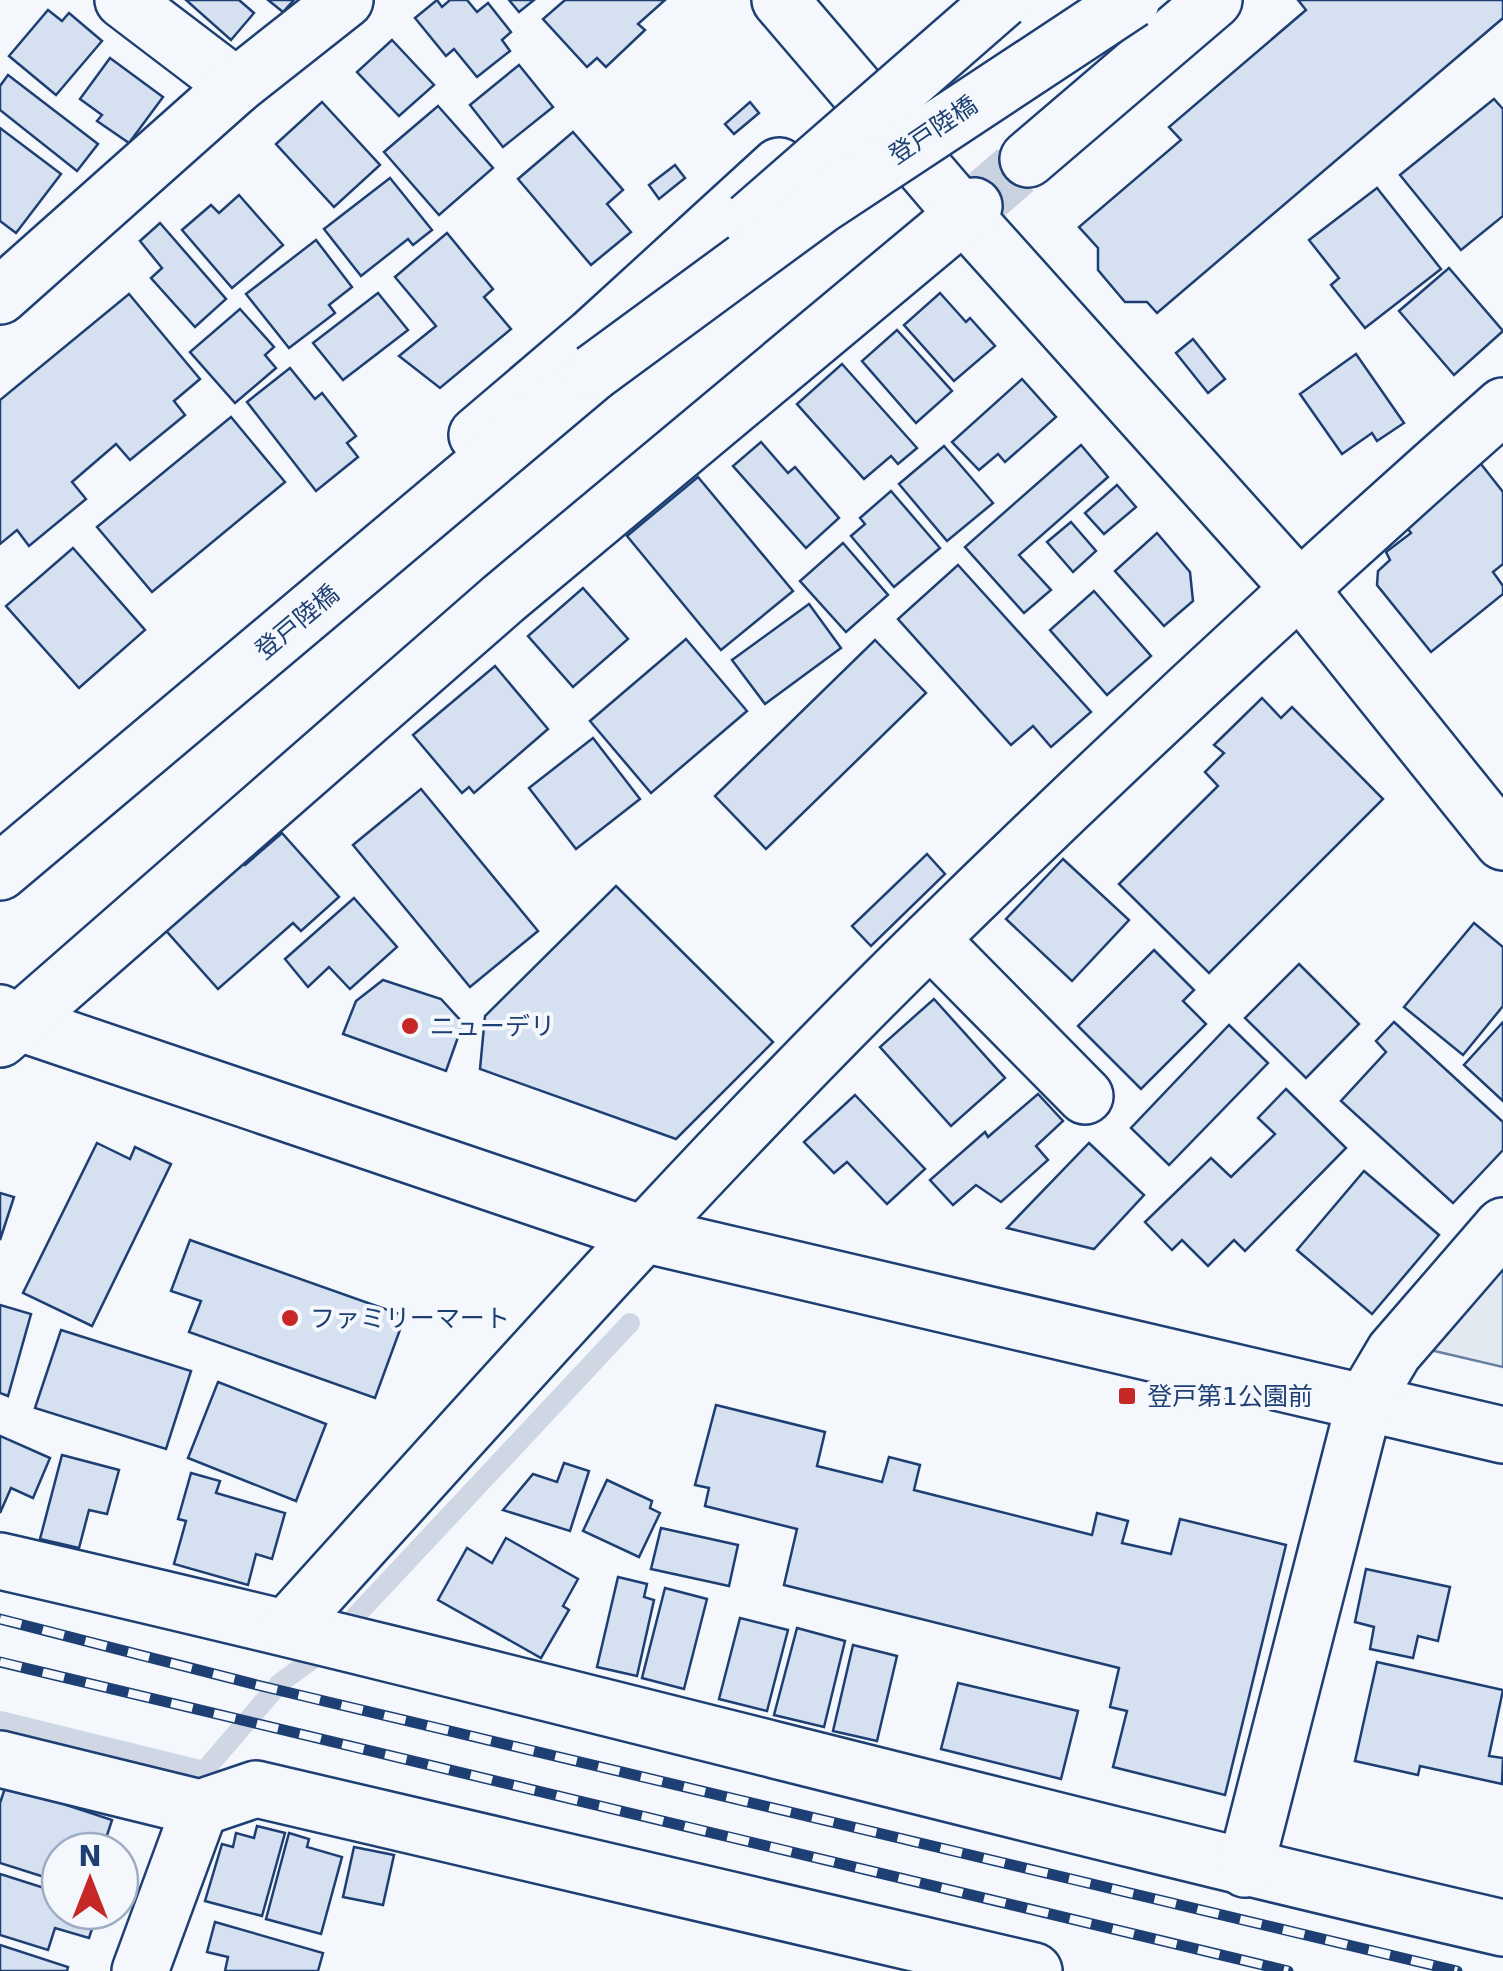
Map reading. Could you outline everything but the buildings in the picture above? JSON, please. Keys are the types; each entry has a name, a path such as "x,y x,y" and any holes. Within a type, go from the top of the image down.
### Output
{"street":[{"path":"123,0 236,86"},
{"path":"0,296 236,86 345,0"},
{"path":"780,0 856,91 969,210 1298,586 1503,842"},
{"name":"登戸陸橋","path":"594,372 776,194 1002,0"},
{"name":"登戸陸橋","path":"0,872 594,372 820,206 1132,0"},
{"path":"1028,159 1214,0"},
{"path":"0,848 593,336 856,91"},
{"path":"7,1025 502,599 969,210"},
{"path":"293,1629 643,1234 930,939 1298,586 1503,406"},
{"path":"930,939 1085,1096"},
{"path":"7,1025 643,1234 1503,1435"},
{"path":"1245,1868 1365,1402 1394,1352 1503,1226"},
{"path":"0,1562 293,1629 1245,1868 1503,1928"},
{"path":"0,1759 200,1808 256,1789 1034,1971"},
{"path":"140,1971 200,1808"}],"shaded area":[{"path":"1503,1266 1503,1367 1430,1350"}],"waterway":[{"path":"0,1721 204,1771 280,1683 321,1653 630,1323"}],"tunnel":[{"path":"974,206 1028,159"}],"railway":[{"path":"0,1619 257,1685 1457,1971"},
{"path":"0,1662 1288,1971"}],"place":[{"name":"ニューデリ","path":"410,1026"},
{"name":"ファミリーマート","path":"290,1318"},
{"name":"登戸第1公園前","path":"1127,1396"}]}
